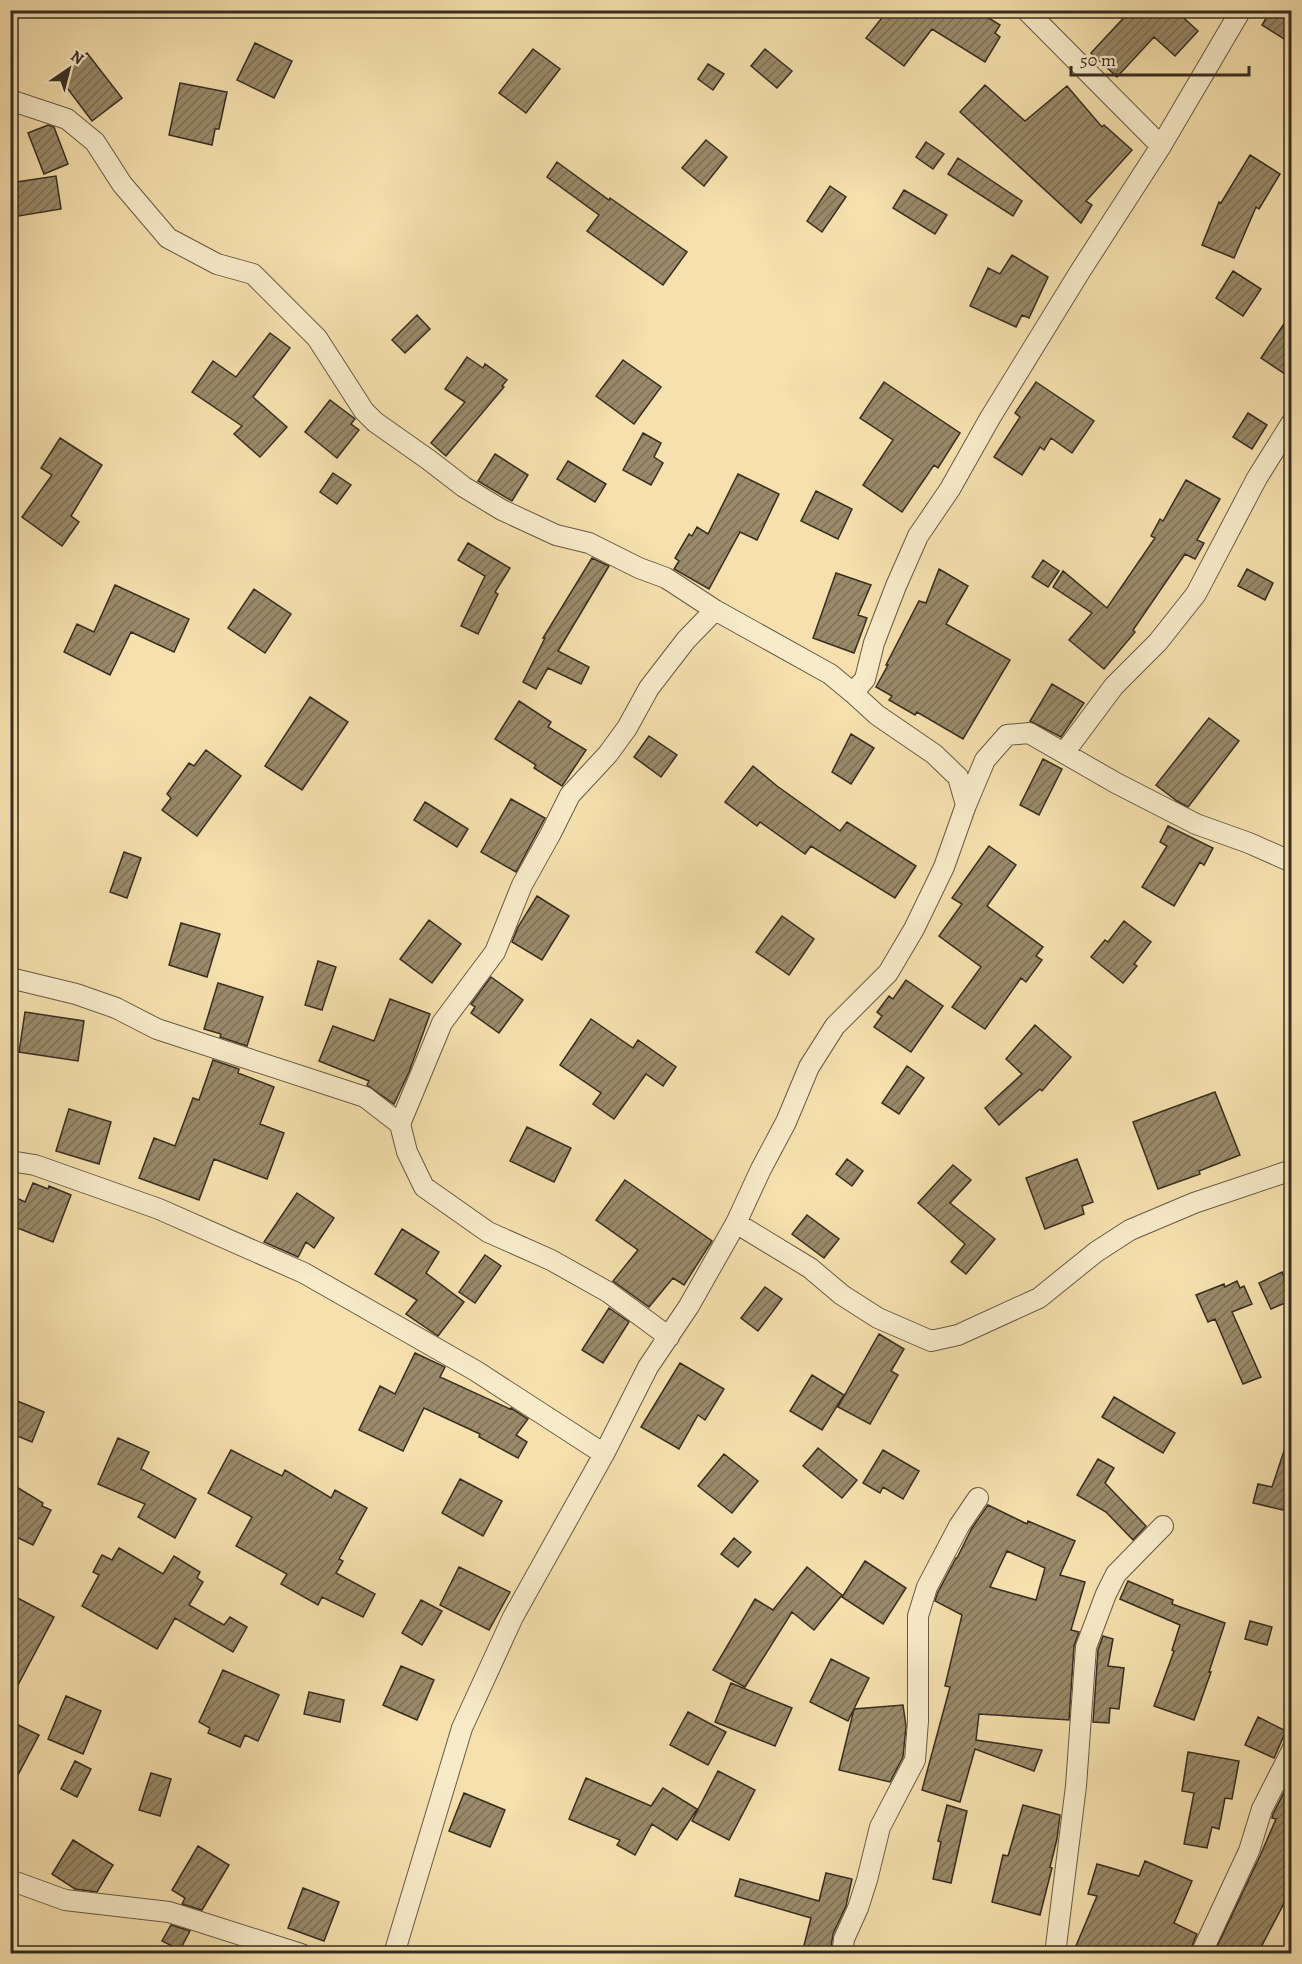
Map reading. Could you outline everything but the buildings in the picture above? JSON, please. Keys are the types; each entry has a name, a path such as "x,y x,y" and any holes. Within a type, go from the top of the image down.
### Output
{"street":[{"path":"1026,10 1161,146"},
{"path":"853,693 865,679 874,643 918,536 950,489 990,418 1081,270 1161,146 1241,10"},
{"path":"10,100 68,119 95,142 122,184 168,238 217,264 253,274 317,338 364,411 375,422 464,487 502,510 556,535 589,543 639,568 666,578 830,674 877,715 934,754 957,777 966,805"},
{"path":"1064,753 1114,686 1158,642 1196,594 1257,478 1292,422"},
{"path":"669,1337 608,1292 551,1260 488,1232 424,1187 406,1152 400,1124 442,1023 495,952 522,885 570,795 608,754 627,728 649,688 686,640 716,609"},
{"path":"393,1953 462,1728 513,1617 604,1454 648,1367 669,1337 736,1223 786,1122 809,1068 835,1026 888,973 914,929 944,867 985,760 1007,735 1029,733 1116,783 1196,824 1249,843 1292,862"},
{"path":"10,978 76,994 116,1008 157,1029 365,1097 400,1124"},
{"path":"10,1161 35,1165 159,1209 304,1273 476,1371 604,1454"},
{"path":"736,1223 810,1268 842,1295 878,1318 931,1341 958,1335 1039,1298 1088,1258 1130,1230 1194,1203 1292,1170"},
{"path":"842,1953 844,1940 867,1880 880,1827 915,1760 918,1720 918,1616 927,1587 959,1526 978,1498"},
{"path":"1055,1953 1076,1786 1086,1647 1106,1594 1116,1575 1163,1526"},
{"path":"1202,1953 1249,1851 1262,1809 1292,1750"},
{"path":"10,1880 66,1900 169,1912 301,1953"}]}
